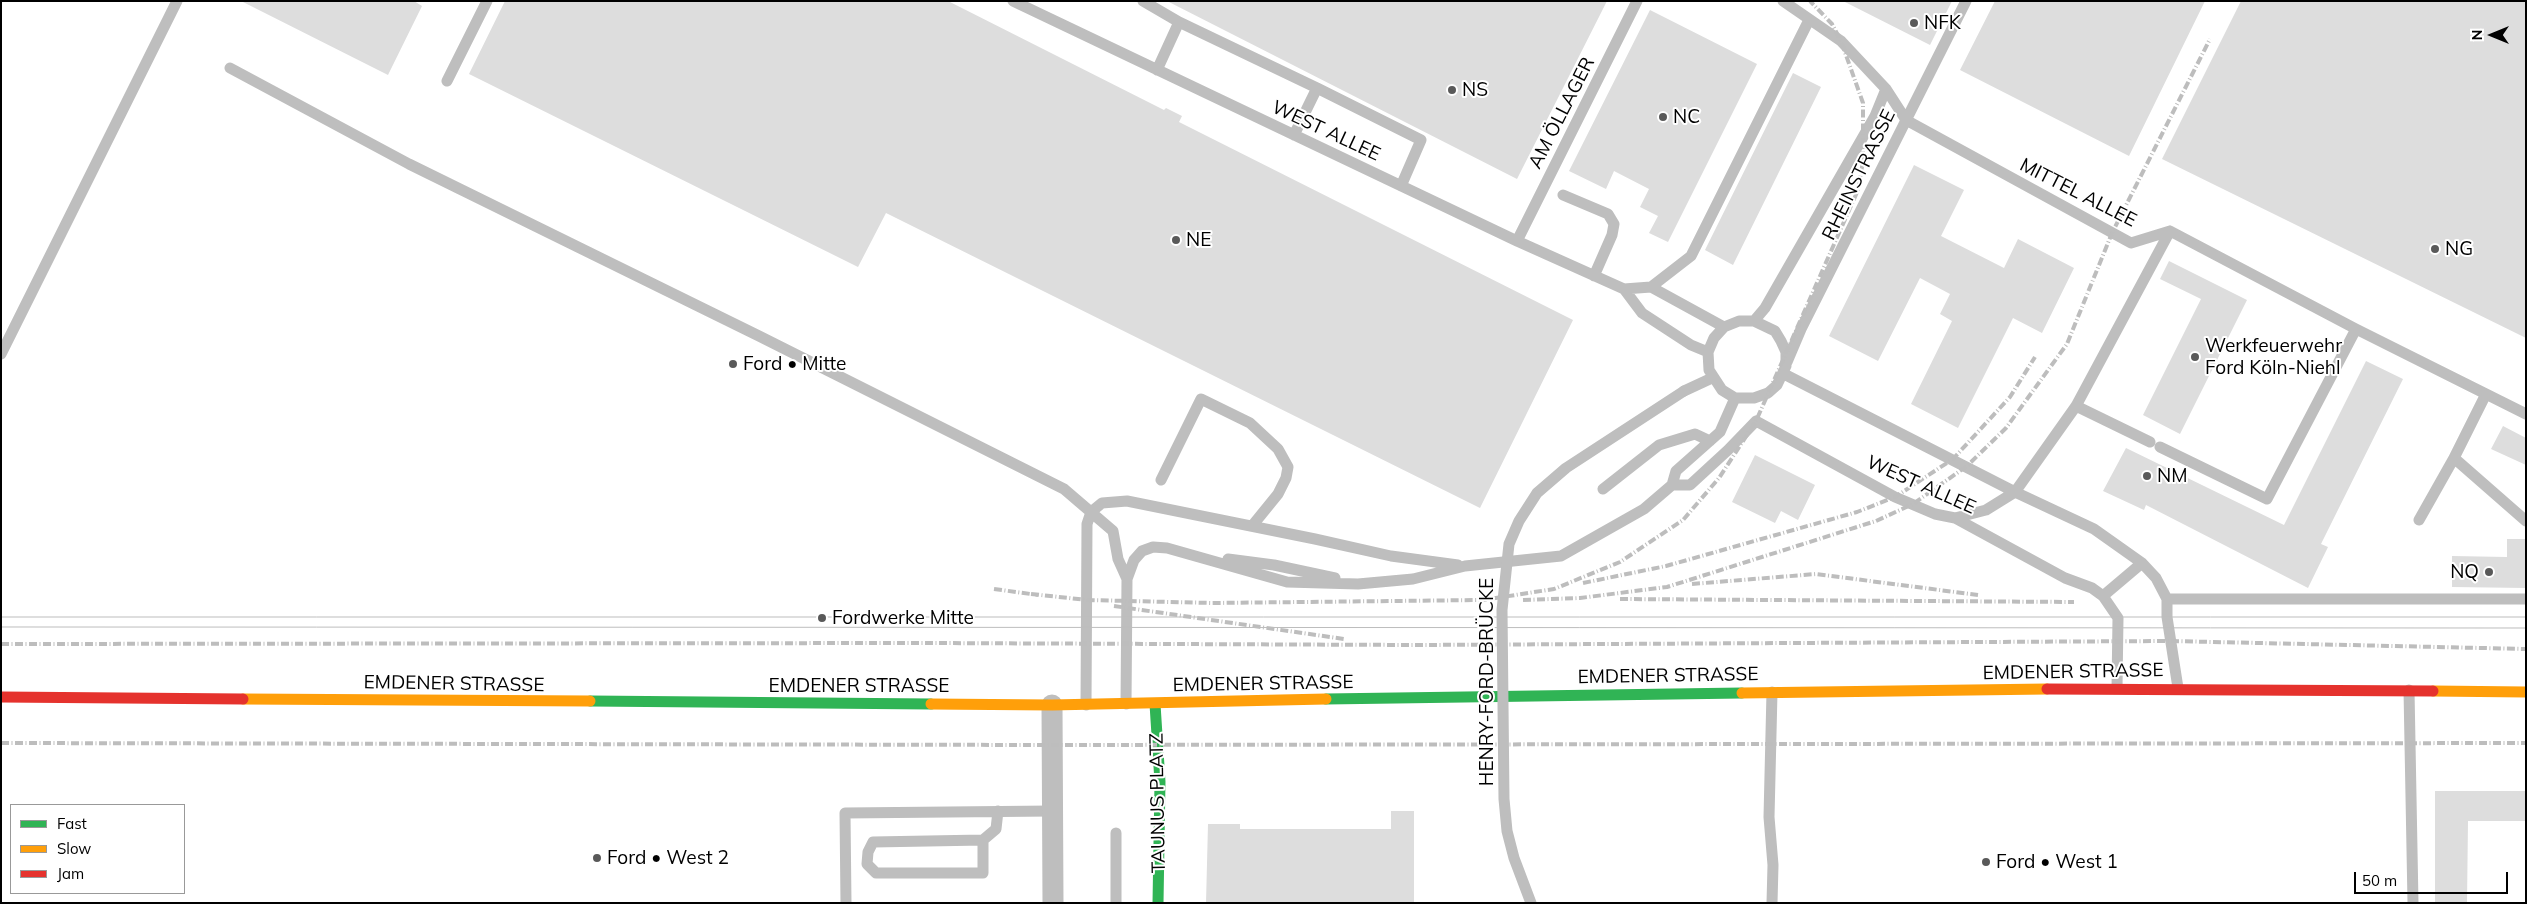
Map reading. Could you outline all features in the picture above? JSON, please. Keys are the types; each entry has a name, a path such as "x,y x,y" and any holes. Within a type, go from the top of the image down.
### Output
{"street":[{"name":"EMDENER STRASSE","path":"1,696 1086,705 1470,696 2117,688 2526,692"},
{"name":"TAUNUS PLATZ","path":"1155,704 1159,764 1158,903"},
{"path":"1052,705 1052,903"}],"lane":[{"path":"1,354 177,1"},
{"path":"447,81 486,1"},
{"name":"WEST ALLEE","path":"1013,1 1594,276 1624,289 1651,287"},
{"path":"1143,1 1179,22 1422,140 1401,186"},
{"name":"AM ÖLLAGER","path":"1517,241 1637,1"},
{"name":"MITTEL ALLEE","path":"1783,1 1841,40 1886,89 1906,120 2131,243 2170,232"},
{"name":"RHEINSTRASSE","path":"1785,370 1801,329 1966,1"},
{"path":"1724,327 1651,287 1691,256 1810,20"},
{"path":"1157,70 1179,22"},
{"path":"230,68 409,164 1064,489 1113,531 1118,560 1127,579"},
{"path":"1294,135 1317,88"},
{"path":"1754,320 1765,308 1875,116 1886,89"},
{"path":"1563,195 1608,214 1614,224 1612,235 1594,276"},
{"path":"1955,518 1986,510 2015,492 2076,406 2170,232 2356,329 2526,414"},
{"name":"WEST ALLEE","path":"1624,289 1642,313 1692,345 1708,352"},
{"path":"1754,320 1775,331 1782,341 1786,352 1785,370 1777,385 1768,393 1754,398 1736,398 1722,390 1712,378 1708,370 1708,352 1714,338 1724,327 1738,321 1754,320"},
{"path":"2076,406 2267,499 2356,329"},
{"name":"WEST ALLEE","path":"1785,370 2015,492 2094,529 2142,563 2156,578 2167,599"},
{"name":"HENRY-FORD-BRÜCKE","path":"1531,903 1514,858 1507,831 1504,799 1502,610 1510,544 1519,521 1537,493 1566,468 1684,391 1712,378"},
{"path":"2419,520 2454,458 2486,394"},
{"path":"1126,704 1127,579 1134,560 1142,551 1152,547 1196,554 1286,582 1358,584 1413,579 1465,566 1561,556 1644,509 1672,485 1676,471 1720,432 1736,398"},
{"path":"1672,485 1690,485 1728,450 1756,420 1754,398"},
{"path":"1161,480 1201,399 1250,423 1278,449 1288,466 1286,478 1278,494 1252,526"},
{"name":"WEST ALLEE","path":"1756,420 1895,497 1935,514 1955,518 2066,578 2092,588 2103,596"},
{"path":"1603,489 1660,445 1694,434 1710,441"},
{"path":"2454,458 2526,521"},
{"path":"1086,705 1087,524 1091,512 1102,503 1127,501 1391,556 1465,566"},
{"path":"2117,688 2118,618 2103,596 2142,563"},
{"path":"2178,688 2167,617 2167,599 2526,599"},
{"path":"2409,690 2413,903"},
{"path":"1772,692 1769,817 1773,865 1772,903"},
{"path":"983,840 983,873 876,873 867,864 868,852 873,842 983,840 996,829 998,811"},
{"path":"846,903 845,813 1052,811"},
{"path":"1116,833 1116,903"}],"building":[{"path":"241,1 414,1 422,6 388,75"},
{"name":"NE","path":"505,1 948,1 1164,110 1166,108 1182,116 1179,122 1573,320 1480,508 886,213 858,267 469,74"},
{"name":"NS","path":"1167,1 1607,1 1517,179"},
{"name":"NFK","path":"1843,1 1952,1 1930,45"},
{"path":"1995,1 2205,1 2129,156 1960,70"},
{"name":"NG","path":"2241,1 2526,1 2526,338 2162,159"},
{"name":"NC","path":"1650,10 1757,64 1668,242 1649,233 1658,216 1640,207 1649,189 1614,171 1606,189 1569,171"},
{"path":"1793,73 1821,87 1733,265 1705,250"},
{"path":"1914,165 1964,190 1941,236 2004,268 2018,239 2074,268 2042,333 2013,318 1958,428 1911,404 1952,321 1940,314 1950,294 1920,278 1878,361 1829,336"},
{"name":"Werkfeuerwehr Ford Köln-Niehl","path":"2169,261 2247,300 2180,434 2143,415 2201,299 2160,279"},
{"name":"NM","path":"2366,361 2403,379 2321,544 2328,547 2308,588 2146,505 2144,510 2103,491 2126,448 2284,525"},
{"path":"2503,426 2526,438 2526,465 2491,449"},
{"path":"1755,455 1815,485 1798,520 1781,511 1775,523 1732,502"},
{"name":"NQ","path":"2507,539 2526,539 2526,588 2452,587 2452,556 2507,557"},
{"path":"2435,791 2526,791 2526,821 2468,821 2467,903 2435,903"},
{"path":"1391,811 1414,811 1414,903 1206,903 1208,824 1240,824 1240,829 1391,829"}],"tram line":[{"path":"1,617 2526,617"},
{"path":"1,627 2526,628"}],"railway":[{"path":"1031,594 1087,600 1212,603 1483,600 1554,589 1620,562 1683,520 1719,478 1756,421 1858,190 1863,161 1863,103 1841,41 1832,24 1810,1"},
{"path":"1523,600 1580,598 1667,587 1876,521 1913,504 1967,466 2006,428 2067,344 2112,233 2210,39"},
{"path":"1583,583 1666,566 1857,512 1895,497 1953,459 2010,397 2035,357"},
{"path":"1692,584 1816,574 1978,595"},
{"path":"994,589 1038,595"},
{"path":"1620,599 2074,602"},
{"path":"1114,606 1344,639"},
{"path":"1,644 923,643 1417,645 2170,641 2526,649"},
{"path":"1,743 1053,745 2526,743"}],"traffic: fast":[{"path":"1326,699 1742,693"},
{"path":"590,701 931,704"},
{"path":"1155,704 1160,782 1158,903"}],"traffic: slow":[{"path":"1742,693 2047,689"},
{"path":"2433,691 2526,692"},
{"path":"243,699 590,701"},
{"path":"931,704 1052,705 1326,699"}],"traffic: jam":[{"path":"2047,689 2433,691"},
{"path":"1,697 243,699"}],"place":[{"name":"NFK","path":"1914,23"},
{"name":"NS","path":"1452,90"},
{"name":"NC","path":"1663,117"},
{"name":"NE","path":"1176,240"},
{"name":"NG","path":"2435,249"},
{"name":"Werkfeuerwehr Ford Köln-Niehl","path":"2195,357"},
{"name":"Ford • Mitte","path":"733,364"},
{"name":"NM","path":"2147,476"},
{"name":"NQ","path":"2489,572"},
{"name":"Fordwerke Mitte","path":"822,618"},
{"name":"Ford • West 2","path":"597,858"},
{"name":"Ford • West 1","path":"1986,862"}]}
